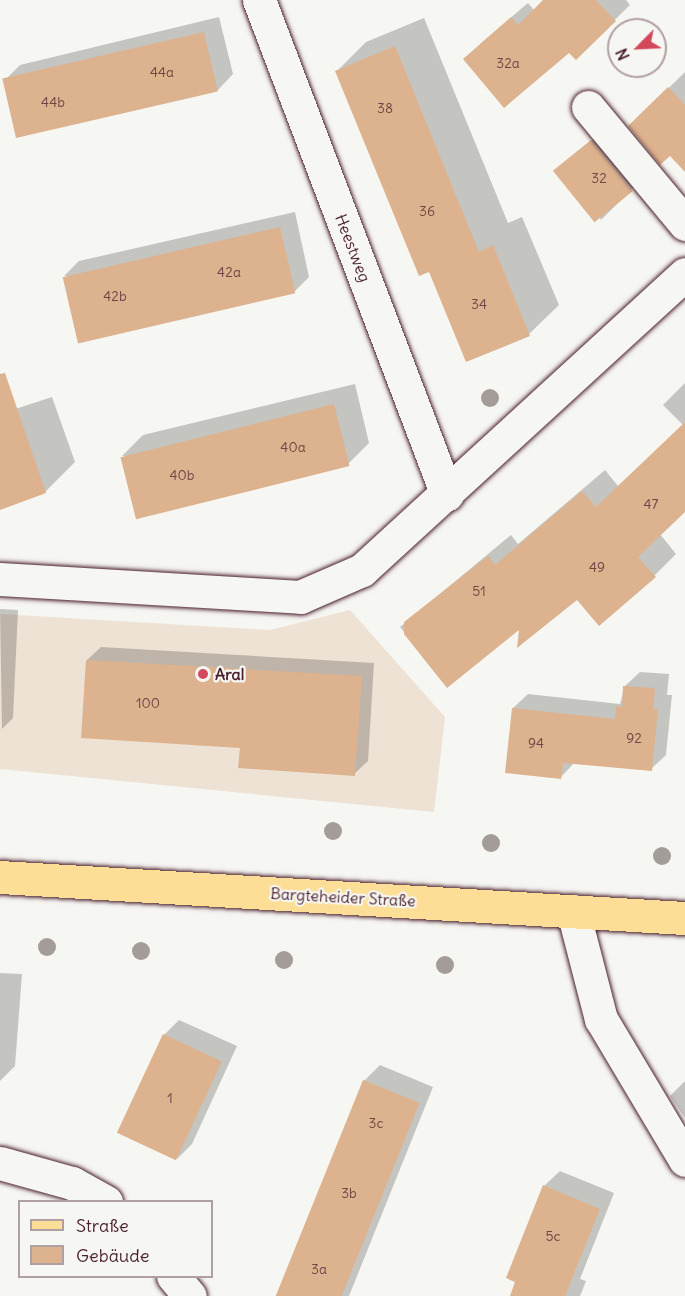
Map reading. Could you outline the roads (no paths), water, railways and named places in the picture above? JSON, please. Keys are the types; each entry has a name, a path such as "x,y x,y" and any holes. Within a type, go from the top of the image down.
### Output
{"main road":[{"name":"Bargteheider Straße","path":"0,877 685,918"}],"street":[{"name":"Heestweg","path":"260,0 447,495"},
{"path":"588,108 685,224"},
{"path":"0,579 300,597 362,570 447,495 685,274"},
{"path":"573,911 601,1019 685,1160"},
{"path":"0,1163 72,1182 103,1200"}],"place":[{"name":"Aral","path":"203,674"}]}
